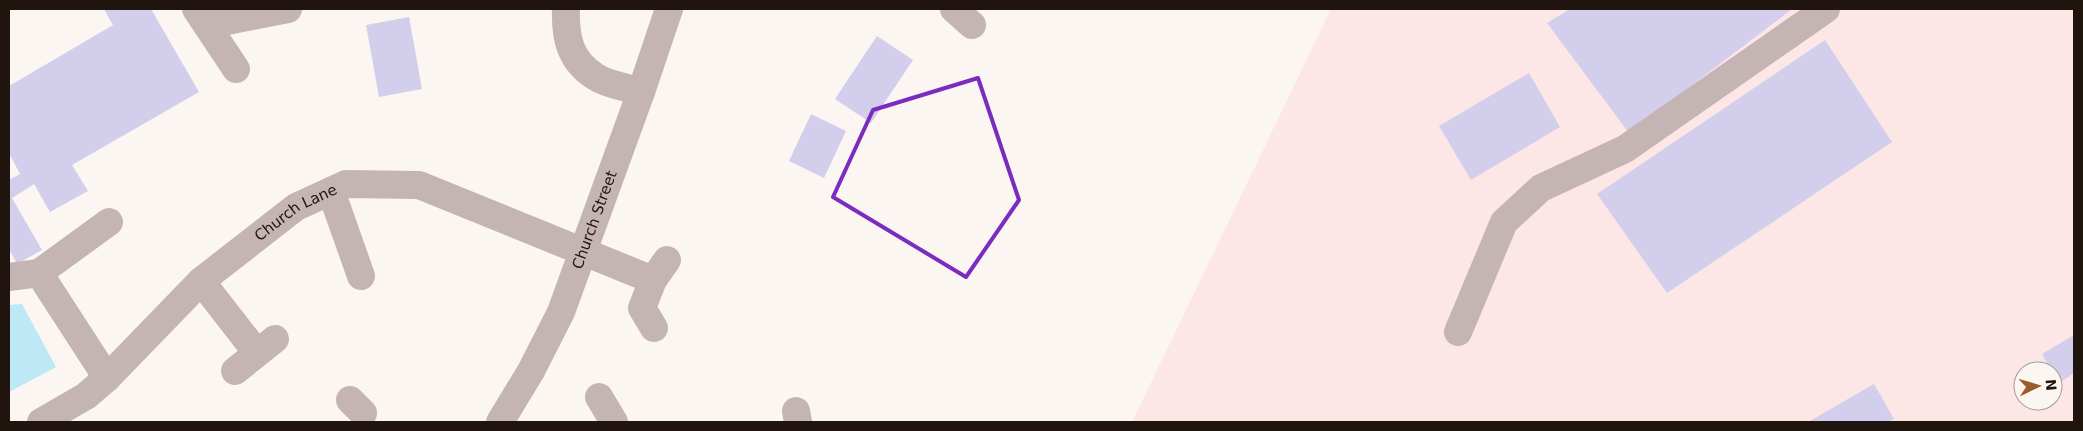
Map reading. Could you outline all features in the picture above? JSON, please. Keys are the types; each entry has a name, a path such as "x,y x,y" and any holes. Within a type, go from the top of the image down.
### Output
{"street":[{"path":"236,69 201,17 281,9"},
{"path":"566,9 566,33 574,58 596,77 641,92"},
{"name":"Church Street","path":"500,422 531,371 561,312 585,251 668,9"},
{"path":"1458,332 1504,222 1541,188 1624,149 1826,9"},
{"name":"Church Lane","path":"41,422 86,396 202,281 296,207 346,184 419,185 585,251 660,270 642,308 654,328"},
{"path":"331,191 360,276"},
{"path":"9,278 39,273 109,222"},
{"path":"39,273 106,378"},
{"path":"202,281 278,341 235,371"},
{"path":"599,397 614,422"}],"highlighted area":[{"path":"978,78 1019,200 966,277 833,197 873,110"}],"shaded area":[{"path":"1331,9 2074,9 2074,422 1132,422"}],"water":[{"path":"22,304 56,367 9,392 9,305"}],"building":[{"path":"104,9 151,9 199,92 72,165 88,191 50,212 34,184 12,198 42,250 17,264 9,249 9,180 20,174 9,153 9,86 113,25"},
{"path":"1570,9 1792,9 1629,133 1547,23"},
{"path":"409,17 422,89 379,97 366,25"},
{"path":"877,36 913,60 871,123 835,99"},
{"path":"1825,40 1892,142 1667,293 1597,194"},
{"path":"1529,73 1560,127 1471,180 1439,126"},
{"path":"811,114 846,131 824,178 789,161"},
{"path":"2074,335 2074,373 2063,380 2063,361 2046,361 2042,354"},
{"path":"1874,384 1894,419 1888,422 1808,422"}]}
